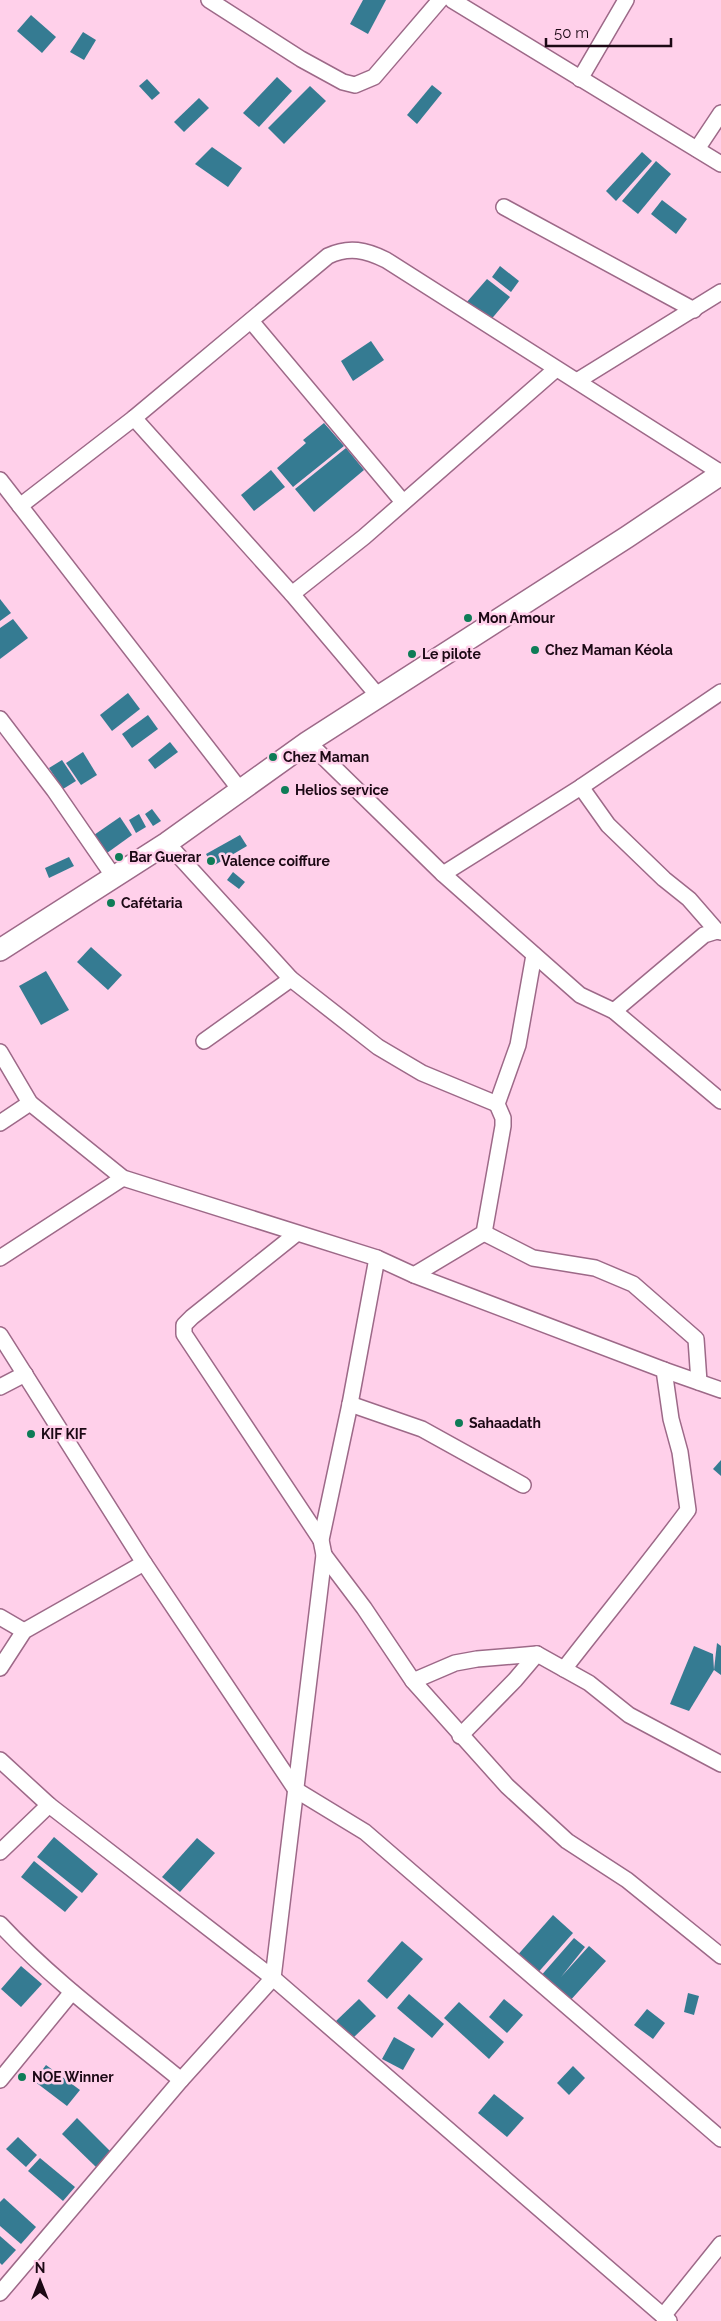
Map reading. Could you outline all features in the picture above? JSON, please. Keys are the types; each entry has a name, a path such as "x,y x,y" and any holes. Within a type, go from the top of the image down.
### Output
{"main road":[{"path":"0,950 167,843 308,742 628,537 721,474"}],"street":[{"path":"209,0 301,60 343,82 356,85 374,77 440,0"},
{"path":"452,0 473,5 580,79 721,164"},
{"path":"580,79 626,0"},
{"path":"697,149 721,113"},
{"path":"504,207 694,310"},
{"path":"20,506 134,418 328,256 338,251 362,250 386,260 721,474"},
{"path":"577,381 721,292"},
{"path":"251,321 403,502"},
{"path":"292,594 358,542 556,369"},
{"path":"134,418 292,594 379,696"},
{"path":"0,480 241,791"},
{"path":"443,874 581,787 721,692"},
{"path":"0,719 54,790 114,878"},
{"path":"308,742 443,874 580,995 614,1011 721,1101"},
{"path":"581,787 608,825 664,878 690,899 719,931 704,935 614,1011"},
{"path":"167,843 291,979 378,1047 422,1073 497,1104"},
{"path":"414,1275 484,1233 503,1126 503,1118 497,1104 518,1044 534,955"},
{"path":"204,1042 291,979"},
{"path":"0,1052 30,1104 123,1178 376,1258 414,1275 721,1390"},
{"path":"0,1123 30,1104"},
{"path":"0,1258 123,1178"},
{"path":"484,1233 533,1258 594,1268 633,1284 696,1339 699,1382"},
{"path":"296,1234 192,1317 184,1325 184,1334 322,1540"},
{"path":"0,2294 181,2080 273,1978 324,1555 322,1540 350,1404 376,1258"},
{"path":"0,1335 144,1564 296,1790 365,1832 721,2138"},
{"path":"564,1669 623,1592 638,1578 688,1510 680,1452 671,1419 664,1370"},
{"path":"0,1387 24,1374"},
{"path":"350,1404 422,1429 523,1485"},
{"path":"324,1555 364,1608 413,1681 460,1736 507,1786 567,1841 627,1880 721,1956"},
{"path":"0,1668 24,1631 144,1564"},
{"path":"0,1617 24,1631"},
{"path":"460,1736 515,1680 537,1654"},
{"path":"413,1681 454,1663 485,1658 537,1654 589,1683 629,1715 721,1764"},
{"path":"0,1760 49,1806 273,1978 477,2157 666,2319 721,2244"},
{"path":"0,1852 49,1806"},
{"path":"0,1924 22,1947 72,1992 181,2080"},
{"path":"0,2080 72,1992"}],"building":[{"path":"363,0 386,0 368,34 350,24"},
{"path":"31,15 56,37 42,53 17,31"},
{"path":"83,32 96,40 84,60 70,52"},
{"path":"277,77 292,91 259,127 243,113"},
{"path":"147,79 160,93 152,100 139,86"},
{"path":"432,85 442,93 417,124 407,115"},
{"path":"310,86 326,101 284,144 268,128"},
{"path":"199,98 209,108 184,132 174,122"},
{"path":"212,147 242,168 228,187 195,164"},
{"path":"642,152 652,161 616,201 606,191"},
{"path":"656,161 671,174 638,214 622,201"},
{"path":"662,200 687,219 676,234 651,214"},
{"path":"500,266 519,281 511,292 492,277"},
{"path":"487,279 510,297 489,322 466,303"},
{"path":"371,341 384,360 353,381 341,361"},
{"path":"324,423 344,446 293,487 277,468 306,443 303,440"},
{"path":"346,448 364,470 314,512 295,489"},
{"path":"271,470 285,487 254,511 241,495"},
{"path":"0,599 11,613 0,621"},
{"path":"13,619 28,638 0,659 0,628"},
{"path":"128,693 140,709 112,731 100,715"},
{"path":"148,715 158,729 132,748 122,734"},
{"path":"170,742 178,752 155,769 148,760"},
{"path":"83,752 97,775 81,785 66,763"},
{"path":"62,760 76,781 63,789 49,768"},
{"path":"152,809 161,821 153,826 145,814"},
{"path":"139,814 146,827 136,833 129,820"},
{"path":"120,817 132,835 107,853 94,835"},
{"path":"240,835 247,846 213,866 206,854"},
{"path":"69,857 74,866 49,878 45,868"},
{"path":"233,872 245,882 239,889 227,880"},
{"path":"91,947 122,975 108,990 77,962"},
{"path":"46,971 69,1010 41,1025 19,986"},
{"path":"721,1460 721,1476 713,1469"},
{"path":"717,1643 721,1646 721,1675 714,1670"},
{"path":"694,1646 713,1654 714,1670 689,1711 670,1704"},
{"path":"54,1837 98,1874 82,1893 37,1857"},
{"path":"197,1838 215,1853 180,1892 162,1877"},
{"path":"34,1861 78,1897 65,1912 21,1877"},
{"path":"553,1915 573,1933 535,1976 515,1958"},
{"path":"574,1938 585,1947 561,1977 589,1946 606,1961 568,2003 539,1978"},
{"path":"402,1941 423,1959 387,1999 367,1981"},
{"path":"21,1966 42,1984 21,2007 1,1989"},
{"path":"688,1993 699,1996 694,2015 684,2012"},
{"path":"409,1994 444,2024 432,2038 397,2008"},
{"path":"359,1999 376,2016 353,2038 336,2021"},
{"path":"504,1999 523,2015 507,2033 489,2017"},
{"path":"459,2002 504,2042 489,2059 444,2018"},
{"path":"647,2009 665,2023 653,2039 634,2025"},
{"path":"394,2037 415,2049 403,2070 382,2059"},
{"path":"46,2065 80,2090 67,2106 34,2081"},
{"path":"573,2066 585,2078 569,2095 557,2083"},
{"path":"494,2094 524,2118 507,2137 478,2113"},
{"path":"77,2118 112,2153 97,2168 62,2134"},
{"path":"18,2137 37,2155 26,2167 6,2149"},
{"path":"40,2158 75,2187 63,2201 28,2171"},
{"path":"4,2198 36,2227 21,2244 0,2226 0,2202"},
{"path":"0,2236 16,2250 2,2265 0,2263"}],"place":[{"name":"Mon Amour","path":"468,618"},
{"name":"Chez Maman Kéola","path":"535,650"},
{"name":"Le pilote","path":"412,654"},
{"name":"Chez Maman","path":"273,757"},
{"name":"Helios service","path":"285,790"},
{"name":"Bar Guerar","path":"119,857"},
{"name":"Valence coiffure","path":"211,861"},
{"name":"Cafétaria","path":"111,903"},
{"name":"Sahaadath","path":"459,1423"},
{"name":"KIF KIF","path":"31,1434"},
{"name":"NOE Winner","path":"22,2077"}]}
